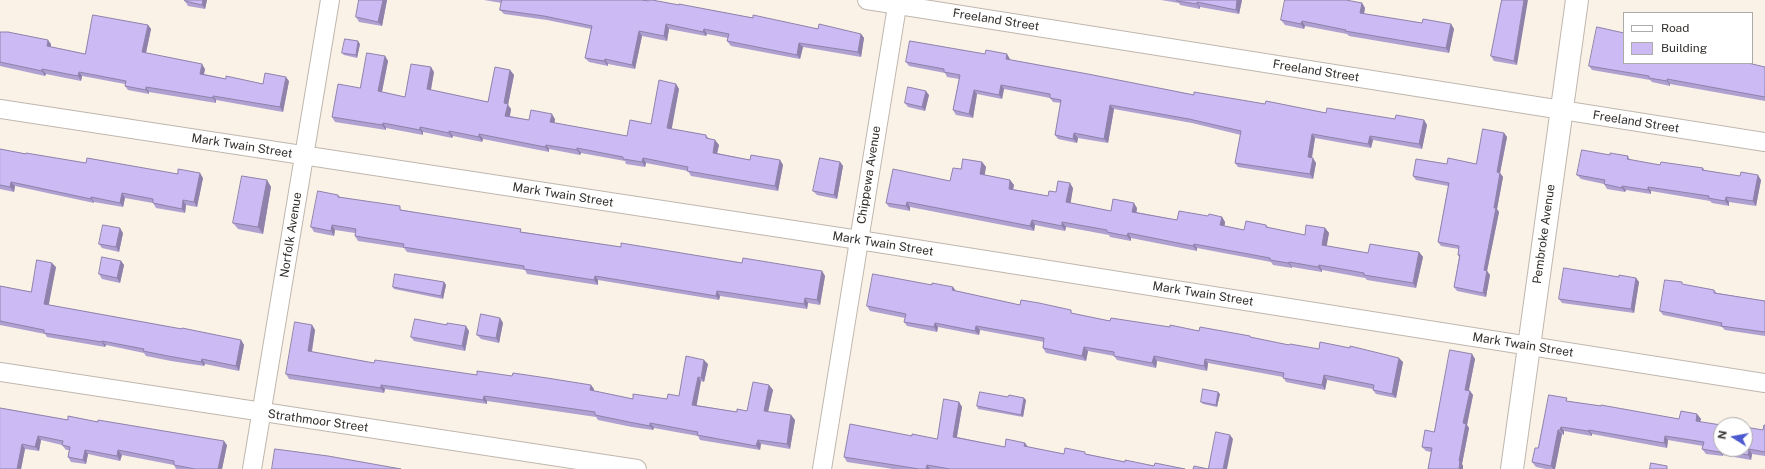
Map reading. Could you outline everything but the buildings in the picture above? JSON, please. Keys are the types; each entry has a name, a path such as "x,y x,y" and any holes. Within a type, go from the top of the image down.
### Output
{"street":[{"name":"Norfolk Avenue","path":"252,469 330,0"},
{"name":"Freeland Street","path":"867,0 898,2 1765,142"},
{"name":"Pembroke Avenue","path":"1512,469 1578,0"},
{"name":"Chippewa Avenue","path":"822,469 898,2"},
{"name":"Mark Twain Street","path":"0,109 859,240 1765,383"},
{"name":"Strathmoor Street","path":"0,372 261,413 637,469"}]}
